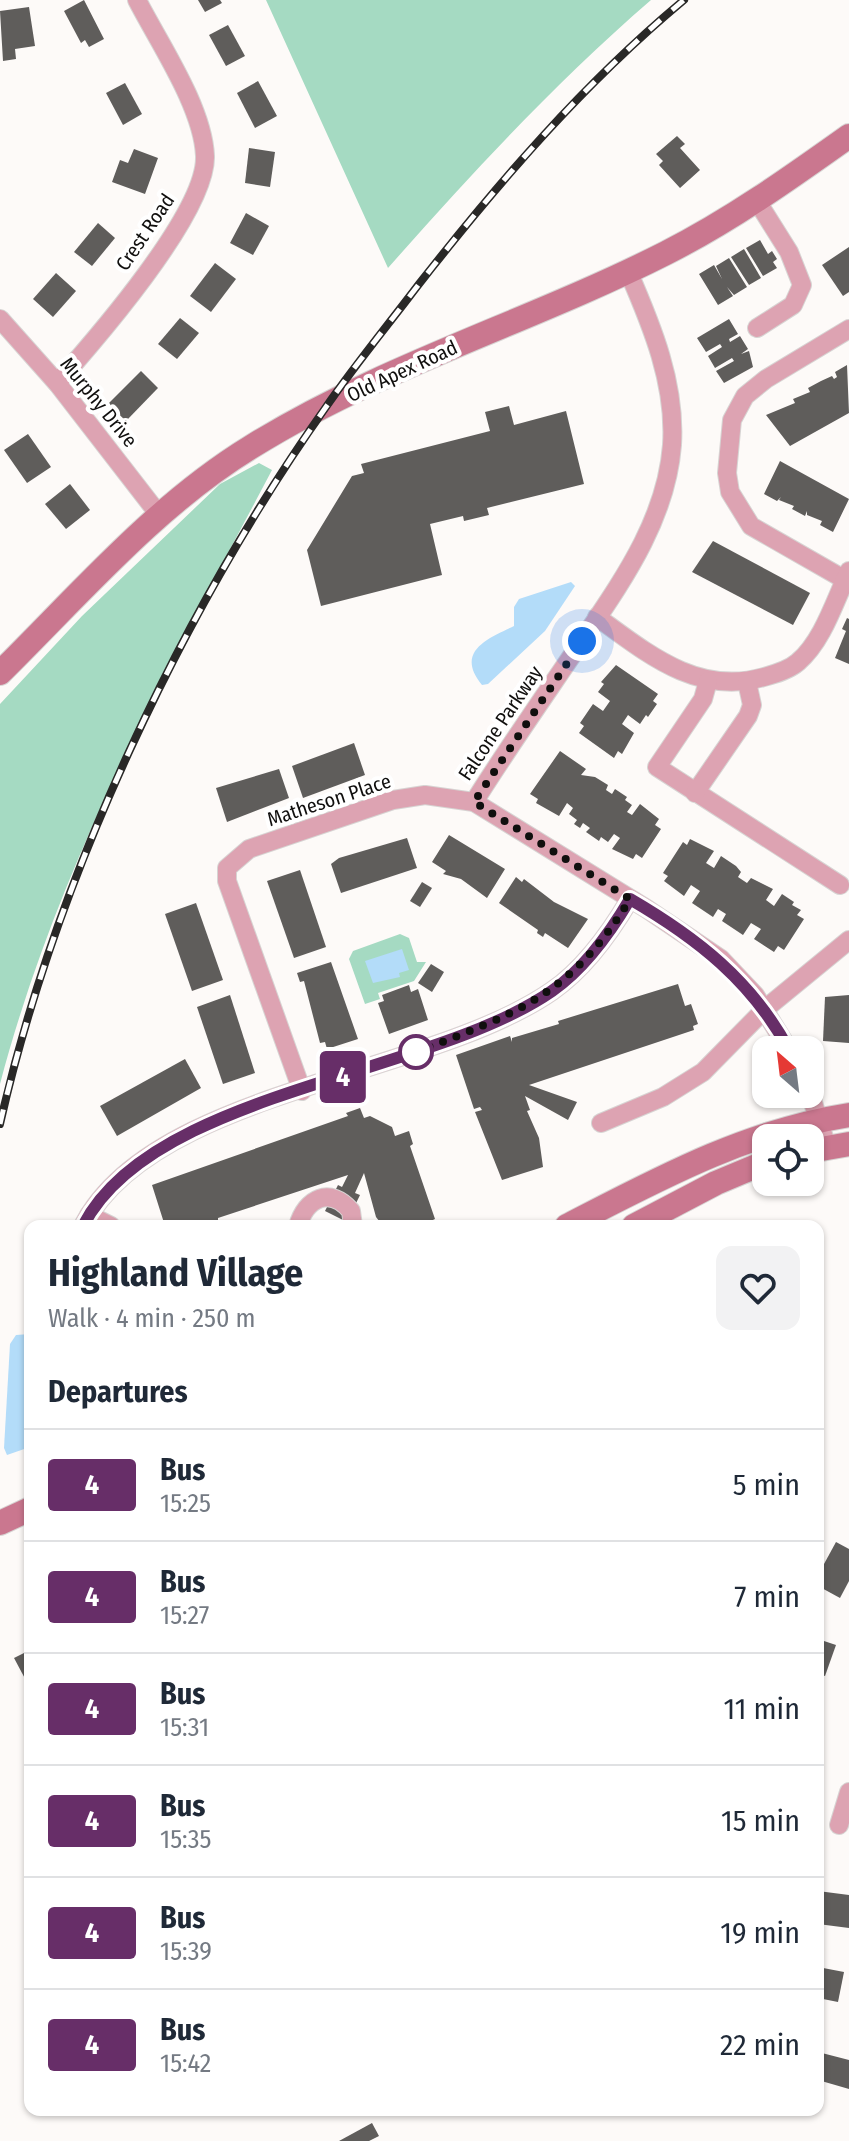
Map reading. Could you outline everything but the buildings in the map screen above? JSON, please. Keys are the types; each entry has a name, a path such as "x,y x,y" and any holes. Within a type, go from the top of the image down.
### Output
{"street":[{"name":"Crest Road","path":"57,383 103,331 179,224 199,188 203,172 205,158 199,124 137,0"},
{"name":"Old Apex Road","path":"0,673 160,516 247,449 297,420 696,238 757,201 849,136"},
{"path":"757,201 789,252 802,285 793,305 757,328"},
{"name":"Falcone Parkway","path":"474,802 597,617 655,519 672,444 665,371 628,271"},
{"name":"Murphy Drive","path":"0,319 57,383 160,516"},
{"path":"597,617 680,673 708,681 747,682 798,662 821,630 848,578 751,526 730,492 727,453 732,420 745,396 766,379 849,329"},
{"path":"708,681 703,699 657,767 840,885"},
{"path":"695,793 748,716 752,705 747,682"},
{"name":"Matheson Place","path":"302,1091 227,881 229,864 249,849 393,800 425,795 474,802 721,959 765,1009 781,1036"},
{"path":"87,1220 117,1180 162,1146 212,1123 473,1031 532,1004 555,989 581,964 630,899"},
{"path":"601,1123 683,1086 703,1072 765,1009 849,940"},
{"path":"816,1108 829,1147"},
{"path":"579,1220 698,1159 764,1134 820,1119 849,1115"},
{"path":"645,1220 752,1168"},
{"path":"301,1220 307,1205 321,1197 331,1197 351,1211 352,1220"},
{"path":"0,1523 24,1512"},
{"path":"839,1825 849,1792"}],"green space":[{"path":"266,0 651,0 515,130 388,268"},
{"path":"259,463 272,470 118,769 52,923 0,1084 0,704 82,616 220,484"},
{"path":"400,934 409,938 417,962 426,962 414,981 378,993 380,999 365,1004 349,959 353,951"}],"water":[{"path":"571,582 575,586 545,631 488,684 482,685 474,673 473,655 486,641 514,626 514,607 519,599"},
{"path":"402,949 409,970 399,973 400,977 373,983 365,961"},
{"path":"24,1334 24,1449 7,1455 4,1448 10,1344 16,1335"}],"railway":[{"path":"0,1124 24,1032 89,844 174,659 273,486 348,376 480,208 611,65 684,0"}],"bus line":[{"name":"4","path":"86,1220 117,1180 143,1158 178,1137 473,1031 532,1004 555,989 581,964 602,941 630,899 721,959 755,995 781,1036"}],"route":[{"path":"416,1052 488,1025 555,989 602,941 630,899 474,802 582,641"}]}
